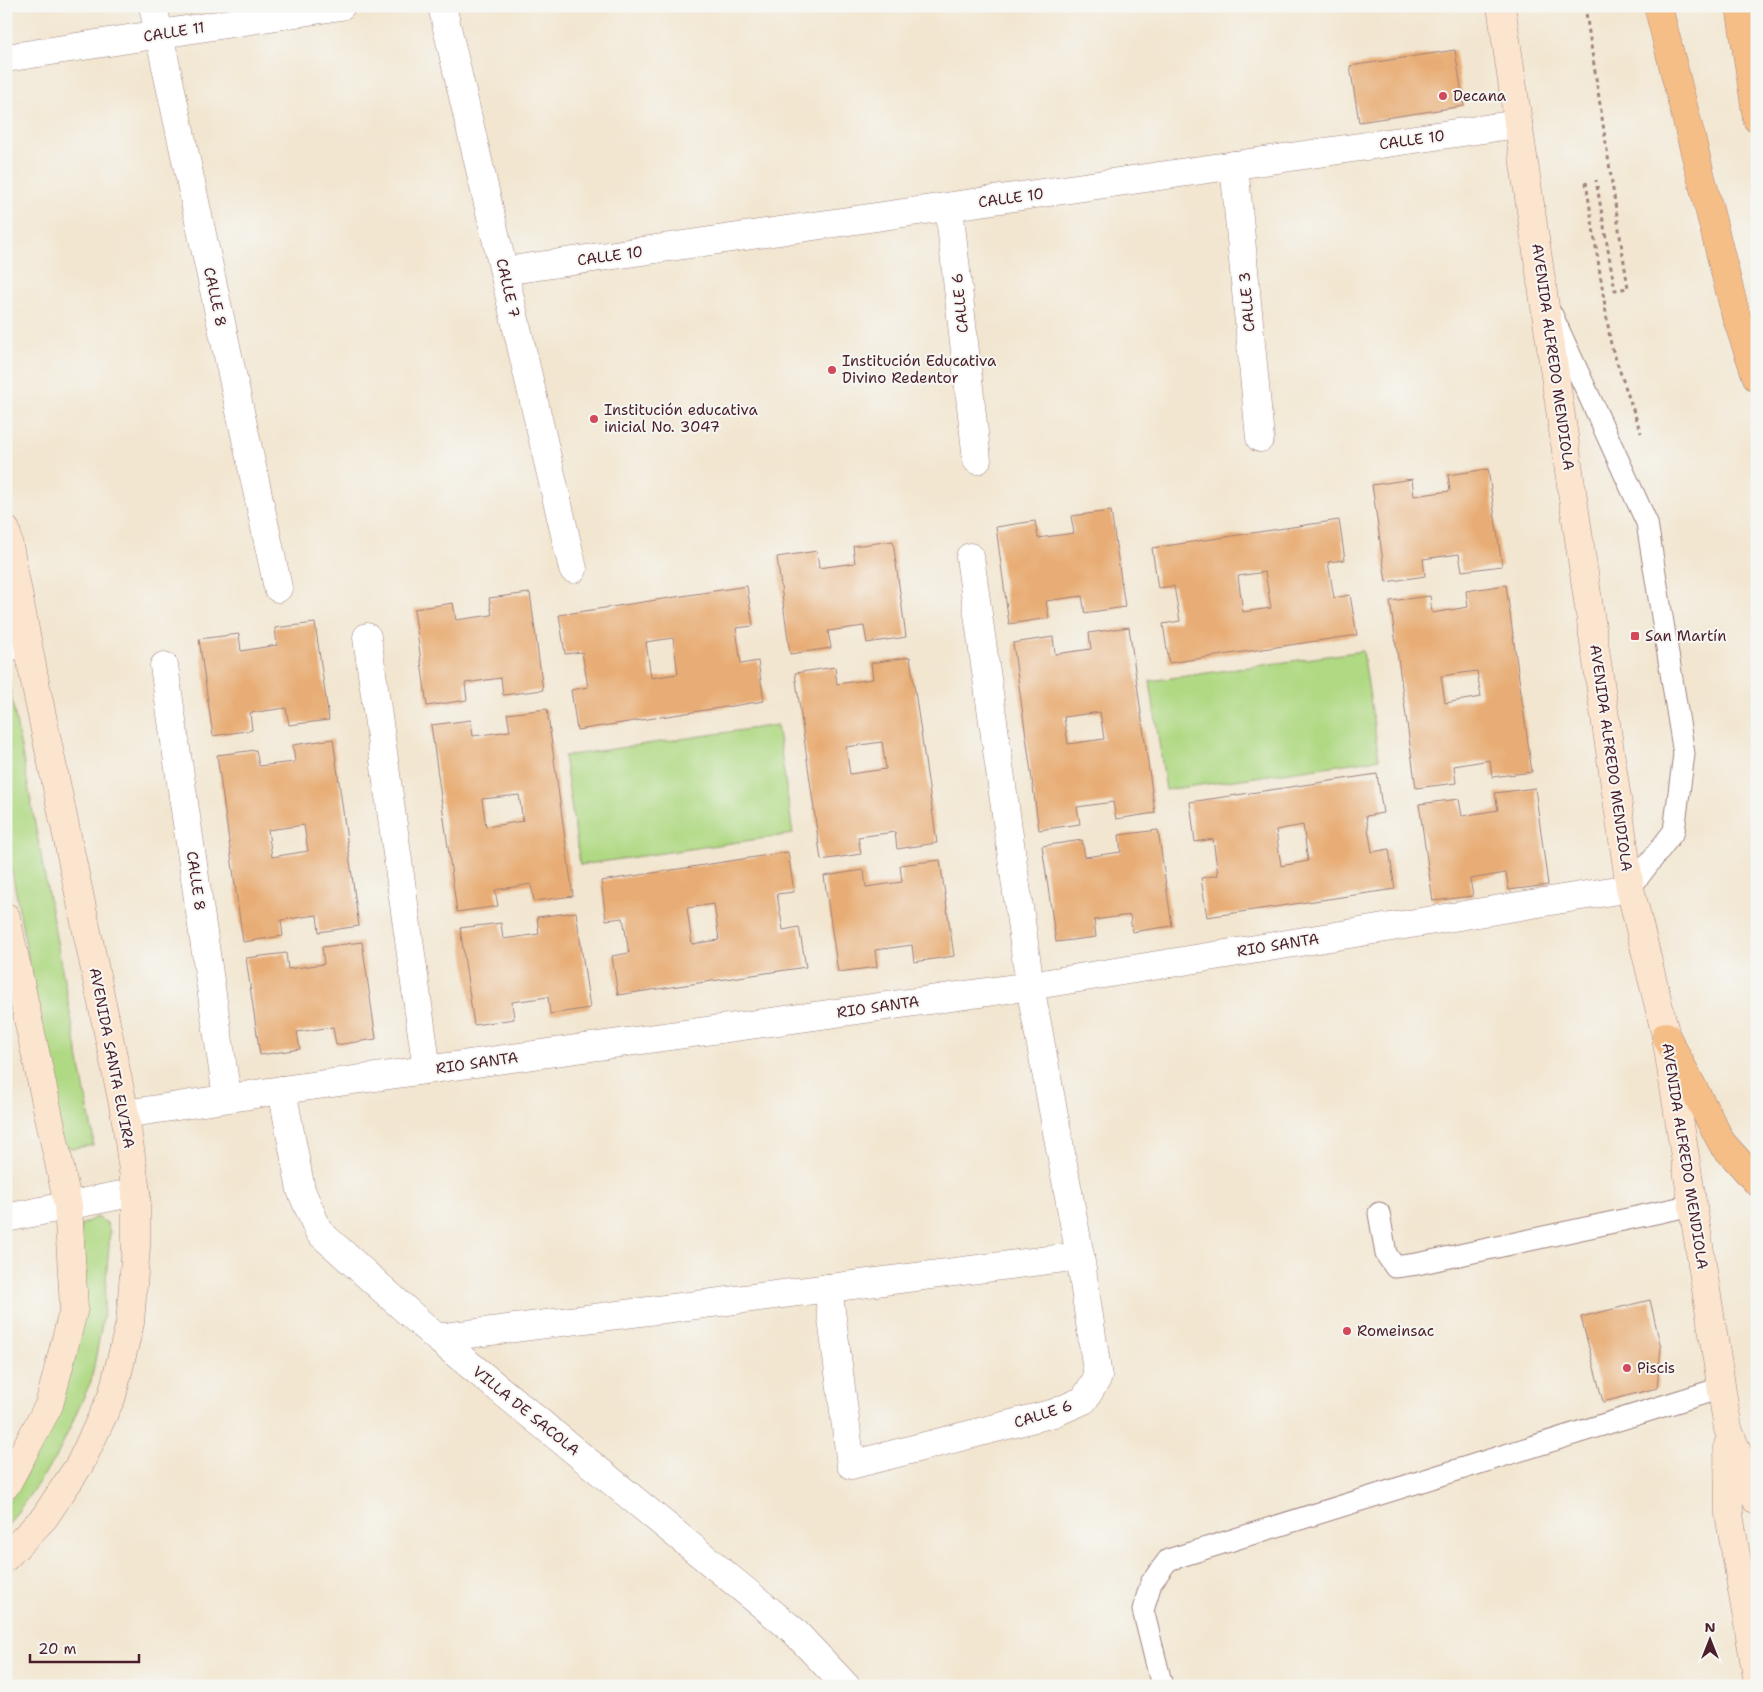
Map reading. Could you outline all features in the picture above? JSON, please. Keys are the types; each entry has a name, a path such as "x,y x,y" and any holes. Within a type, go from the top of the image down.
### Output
{"highway":[{"path":"1658,6 1736,316 1757,378"},
{"path":"1740,6 1757,119"},
{"path":"1666,1036 1722,1143 1757,1182"}],"main road":[{"name":"AVENIDA ALFREDO MENDIOLA","path":"1501,6 1630,888 1666,1036 1728,1429 1757,1501"},
{"name":"AVENIDA SANTA ELVIRA","path":"6,530 17,645 125,1114 136,1192 136,1248 130,1322 112,1396 80,1464 44,1518 6,1557"},
{"path":"6,1485 49,1405 74,1308 68,1206 7,928"},
{"path":"1728,1429 1729,1514 1757,1677"}],"street":[{"name":"CALLE 8","path":"152,6 278,588"},
{"name":"CALLE 11","path":"6,58 341,6"},
{"name":"CALLE 7","path":"442,6 573,569"},
{"name":"CALLE 10","path":"504,271 1518,124"},
{"name":"CALLE 3","path":"1234,165 1260,438"},
{"name":"CALLE 6","path":"949,207 977,460"},
{"name":"CALLE 6","path":"828,1288 851,1466 1054,1413 1084,1400 1098,1377 1080,1256 1030,986 970,558"},
{"path":"367,637 427,1070"},
{"name":"CALLE 8","path":"164,666 228,1097"},
{"name":"RIO SANTA","path":"125,1114 228,1097 1030,986 1630,888"},
{"name":"VILLA DE SACOLA","path":"282,1090 301,1190 319,1232 437,1338 793,1630 846,1686"},
{"path":"6,1218 136,1192"},
{"path":"437,1338 1080,1256"}],"lane":[{"path":"1544,296 1647,523 1684,754 1674,831 1630,888"},
{"path":"1379,1213 1386,1254 1395,1267 1417,1264 1693,1205"},
{"path":"1162,1686 1143,1610 1151,1583 1168,1560 1721,1388"}],"path":[{"path":"1584,6 1628,288 1615,290 1596,180"},
{"path":"1586,182 1611,346 1643,438"}],"green space":[{"path":"1363,651 1379,759 1166,790 1150,681"},
{"path":"6,667 93,1136 93,1145 74,1148 63,1146 6,839"},
{"path":"777,725 793,834 580,865 564,756"},
{"path":"97,1217 107,1223 110,1232 103,1319 91,1381 56,1458 6,1528 6,1505 26,1476 81,1225"}],"building":[{"path":"1455,50 1464,106 1359,122 1350,66"},
{"path":"1488,469 1502,566 1462,571 1459,554 1423,559 1425,576 1386,582 1372,485 1412,479 1414,496 1450,491 1448,475"},
{"path":"1111,511 1125,607 1085,613 1082,596 1046,601 1049,618 1009,624 996,527 1035,521 1038,538 1074,533 1071,516"},
{"path":"1339,520 1345,560 1328,562 1334,598 1350,595 1357,635 1169,663 1163,624 1180,621 1174,586 1158,588 1152,548","holes":["1265,572 1271,608 1243,612 1238,576"]},
{"path":"893,541 906,637 867,643 864,626 828,631 831,648 790,654 777,557 817,551 819,568 855,563 853,546"},
{"path":"1506,585 1532,772 1492,777 1490,760 1454,766 1456,783 1416,788 1390,601 1430,596 1432,613 1468,607 1466,591","holes":["1477,671 1481,697 1445,703 1441,676"]},
{"path":"747,586 753,626 736,628 741,664 758,661 764,701 577,730 571,690 588,687 582,652 565,654 559,615","holes":["673,638 678,674 651,678 646,642"]},
{"path":"530,593 543,690 503,695 501,678 465,683 467,700 427,706 414,609 453,603 456,620 492,615 489,598"},
{"path":"315,623 329,720 289,725 286,708 250,713 252,730 213,736 199,639 239,634 241,651 277,645 275,628"},
{"path":"1129,627 1155,813 1116,819 1113,802 1077,807 1080,824 1039,830 1013,643 1053,637 1055,654 1091,649 1089,633","holes":["1100,712 1104,739 1068,744 1064,717"]},
{"path":"910,657 937,843 897,849 895,832 858,837 861,854 821,860 795,673 835,667 837,684 873,679 871,663","holes":["882,742 886,769 850,774 846,747"]},
{"path":"547,709 573,896 534,901 531,884 495,890 498,906 457,912 431,725 471,720 473,736 510,731 507,714","holes":["519,795 523,821 486,827 482,799"]},
{"path":"333,739 359,926 319,932 317,915 281,920 283,936 243,942 217,755 256,750 259,766 295,762 293,745","holes":["304,825 308,851 272,857 268,830"]},
{"path":"1377,774 1383,813 1366,816 1372,852 1389,849 1395,889 1207,917 1201,878 1218,875 1213,839 1195,842 1190,802","holes":["1303,825 1308,861 1281,866 1276,830"]},
{"path":"1535,788 1548,885 1509,890 1506,873 1470,879 1473,896 1433,901 1419,804 1459,799 1462,816 1498,810 1495,793"},
{"path":"1158,830 1172,926 1132,932 1130,915 1094,920 1096,937 1056,942 1042,846 1082,840 1085,857 1121,852 1119,835"},
{"path":"788,852 794,892 777,894 783,930 799,927 806,967 618,995 612,956 629,953 623,918 606,920 601,881","holes":["714,904 719,940 692,944 687,908"]},
{"path":"940,860 954,956 914,962 912,945 875,950 877,967 838,972 824,876 864,870 866,887 902,882 900,865"},
{"path":"576,912 590,1008 550,1014 548,997 512,1002 514,1019 474,1025 460,928 501,923 503,939 539,934 537,917"},
{"path":"362,942 376,1039 336,1045 333,1027 297,1032 300,1049 260,1055 246,958 286,953 288,969 324,964 322,947"},
{"name":"Piscis","path":"1650,1300 1661,1348 1657,1388 1603,1402 1581,1317"}],"place":[{"name":"Decana","path":"1443,96"},
{"name":"Institución Educativa Divino Redentor","path":"832,370"},
{"name":"Institución educativa inicial No. 3047","path":"594,419"},
{"name":"San Martín","path":"1635,636"},
{"name":"Romeinsac","path":"1347,1331"},
{"name":"Piscis","path":"1627,1368"}]}
